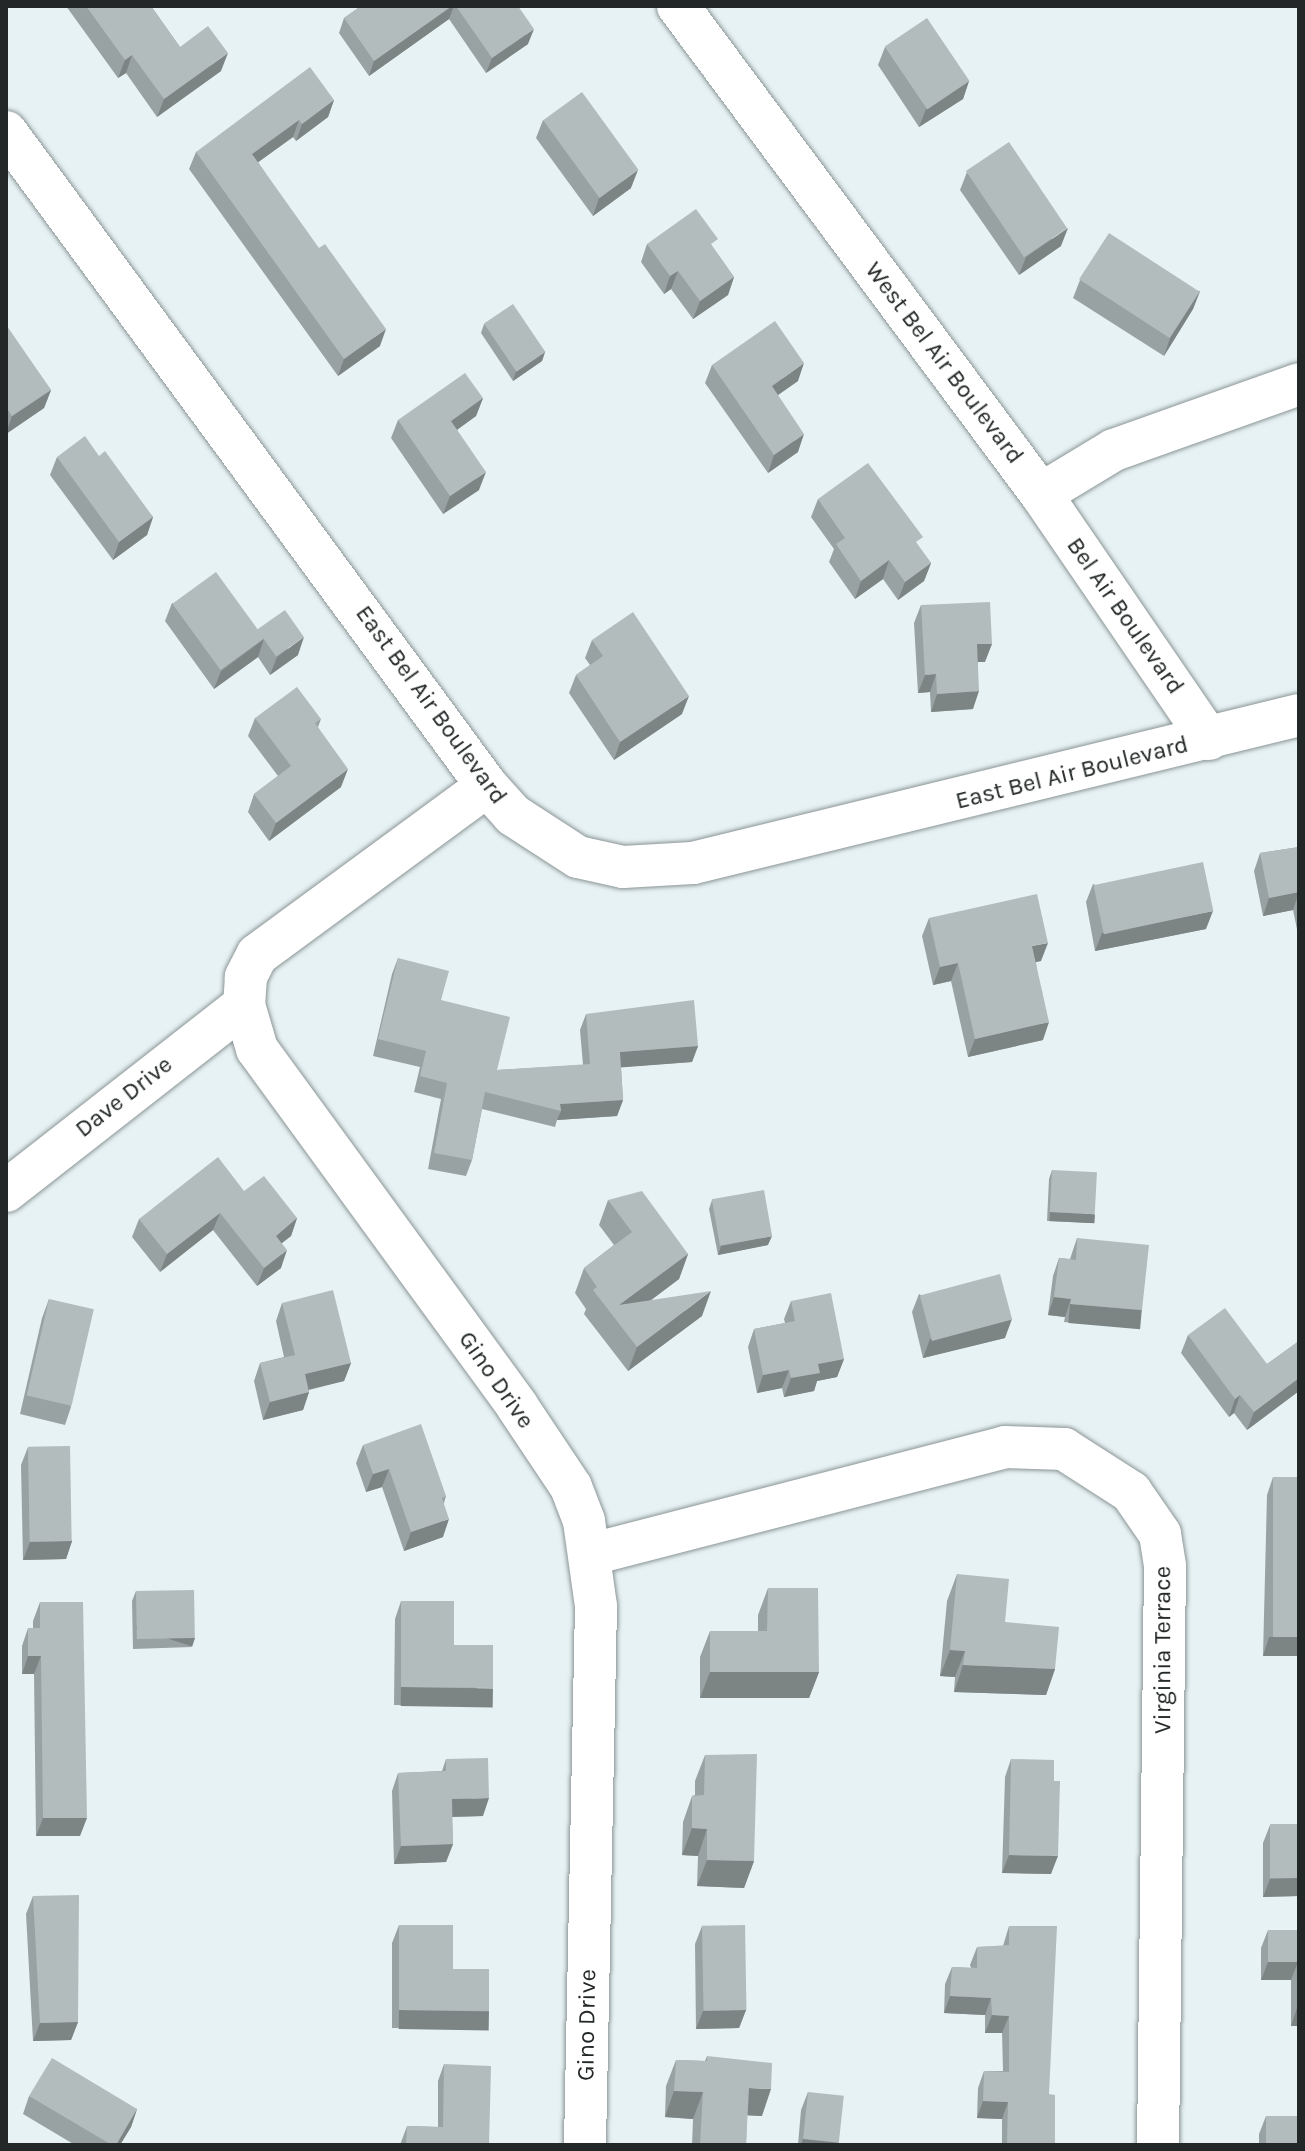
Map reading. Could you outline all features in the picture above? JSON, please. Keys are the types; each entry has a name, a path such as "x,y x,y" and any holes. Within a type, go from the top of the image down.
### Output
{"street":[{"name":"West Bel Air Boulevard","path":"678,6 1041,494"},
{"name":"East Bel Air Boulevard","path":"6,132 487,786 513,815 578,857 655,867 841,830 1299,715"},
{"path":"1041,494 1114,450 1299,384"},
{"name":"Bel Air Boulevard","path":"1041,494 1209,739"},
{"name":"Gino Drive","path":"487,786 257,955 246,977 244,1005 257,1049 571,1487 592,1554 596,1606 585,2145"},
{"name":"Dave Drive","path":"6,1191 244,1005"},
{"name":"Virginia Terrace","path":"592,1554 1005,1447 1064,1449 1131,1492 1160,1534 1165,1566 1158,2145"}],"building":[{"path":"86,6 151,6 180,47 208,26 228,53 164,99 132,55 125,60"},
{"path":"361,6 452,6 374,61 344,18"},
{"path":"456,6 518,6 534,29 492,58"},
{"path":"927,18 969,81 927,110 885,47"},
{"path":"310,67 334,100 302,124 299,120 252,154 319,248 325,244 386,329 344,359 196,152"},
{"path":"582,92 638,170 600,198 543,120"},
{"path":"1009,142 1067,228 1024,257 966,171"},
{"path":"696,209 718,239 711,244 734,277 700,301 678,271 670,276 647,244"},
{"path":"1109,233 1200,292 1170,338 1079,279"},
{"path":"513,304 545,352 516,372 484,324"},
{"path":"775,321 804,363 772,386 804,434 774,455 712,365"},
{"path":"7,326 51,390 12,416 6,407"},
{"path":"465,373 483,398 451,421 486,472 450,496 398,420"},
{"path":"85,436 99,456 105,451 153,517 119,542 57,457"},
{"path":"868,463 923,537 916,542 931,563 905,582 889,560 861,581 836,544 845,538 818,499"},
{"path":"216,572 264,638 221,670 172,604"},
{"path":"990,602 992,644 977,644 979,691 937,694 936,674 925,675 921,605"},
{"path":"285,610 304,637 276,657 257,630"},
{"path":"633,612 689,696 620,742 576,675 603,656 592,640"},
{"path":"297,687 321,719 315,723 348,769 276,823 254,794 291,766 255,718"},
{"path":"1299,847 1299,892 1269,898 1260,853"},
{"path":"1203,862 1213,911 1104,934 1093,885"},
{"path":"1037,894 1048,943 1032,946 1049,1022 975,1039 958,963 940,967 929,918"},
{"path":"398,958 449,971 441,1000 510,1017 497,1070 590,1064 586,1014 694,1000 698,1046 620,1052 623,1100 560,1104 561,1111 485,1092 472,1160 434,1153 447,1083 420,1076 426,1051 378,1039"},
{"path":"218,1157 244,1191 264,1176 297,1218 276,1236 287,1250 264,1268 220,1213 167,1254 139,1219"},
{"path":"1052,1170 1097,1172 1095,1214 1050,1212"},
{"path":"764,1190 772,1236 720,1245 712,1199"},
{"path":"642,1191 688,1254 619,1305 711,1291 637,1347 593,1290 597,1287 584,1268 632,1232 608,1200"},
{"path":"1077,1238 1149,1245 1142,1310 1070,1304 1071,1299 1054,1297 1059,1258 1076,1260"},
{"path":"1000,1274 1012,1319 932,1341 920,1295"},
{"path":"333,1290 351,1363 305,1374 309,1392 270,1402 260,1363 295,1355 282,1303"},
{"path":"831,1293 844,1359 818,1364 820,1373 791,1378 789,1370 763,1375 754,1329 795,1321 791,1301"},
{"path":"49,1299 94,1309 72,1406 27,1395"},
{"path":"1225,1308 1267,1364 1299,1341 1299,1378 1254,1412 1240,1395 1235,1399 1188,1335"},
{"path":"421,1424 446,1496 442,1498 449,1519 411,1532 389,1469 373,1474 363,1445"},
{"path":"70,1446 72,1541 30,1542 28,1447"},
{"path":"1273,1477 1299,1477 1299,1637 1273,1637"},
{"path":"957,1574 1009,1579 1005,1622 1059,1627 1055,1669 963,1665 965,1651 950,1650"},
{"path":"768,1588 818,1588 819,1672 710,1672 710,1631 767,1631"},
{"path":"194,1590 195,1638 137,1639 136,1591"},
{"path":"401,1601 454,1601 454,1645 493,1645 493,1688 401,1687"},
{"path":"40,1602 83,1602 87,1818 43,1818 41,1656 28,1656 28,1628 40,1628"},
{"path":"757,1754 754,1861 707,1860 707,1829 692,1828 692,1796 704,1795 705,1755"},
{"path":"488,1758 489,1798 452,1799 453,1844 401,1846 398,1773 446,1771 446,1759"},
{"path":"1011,1759 1054,1760 1054,1781 1060,1781 1058,1856 1009,1855"},
{"path":"1270,1824 1299,1824 1299,1878 1270,1878"},
{"path":"79,1895 78,2022 40,2023 33,1896"},
{"path":"399,1925 453,1925 453,1969 489,1969 489,2011 399,2010"},
{"path":"745,1925 746,2010 703,2011 702,1926"},
{"path":"1009,1926 1057,1926 1049,2094 1055,2095 1055,2145 1007,2145 1008,2102 983,2101 984,2071 1009,2072 1009,2016 992,2015 991,1998 950,1996 952,1967 977,1968 977,1947 1009,1945"},
{"path":"1268,1930 1299,1930 1299,2008 1298,1962 1268,1962"},
{"path":"707,2056 772,2063 771,2089 749,2088 746,2145 700,2145 703,2092 674,2091 676,2060 707,2061"},
{"path":"52,2058 137,2109 116,2145 29,2096"},
{"path":"444,2064 491,2066 489,2145 406,2145 407,2126 443,2127"},
{"path":"808,2092 844,2096 839,2143 803,2139"},
{"path":"1266,2116 1299,2116 1299,2145 1266,2145"}]}
